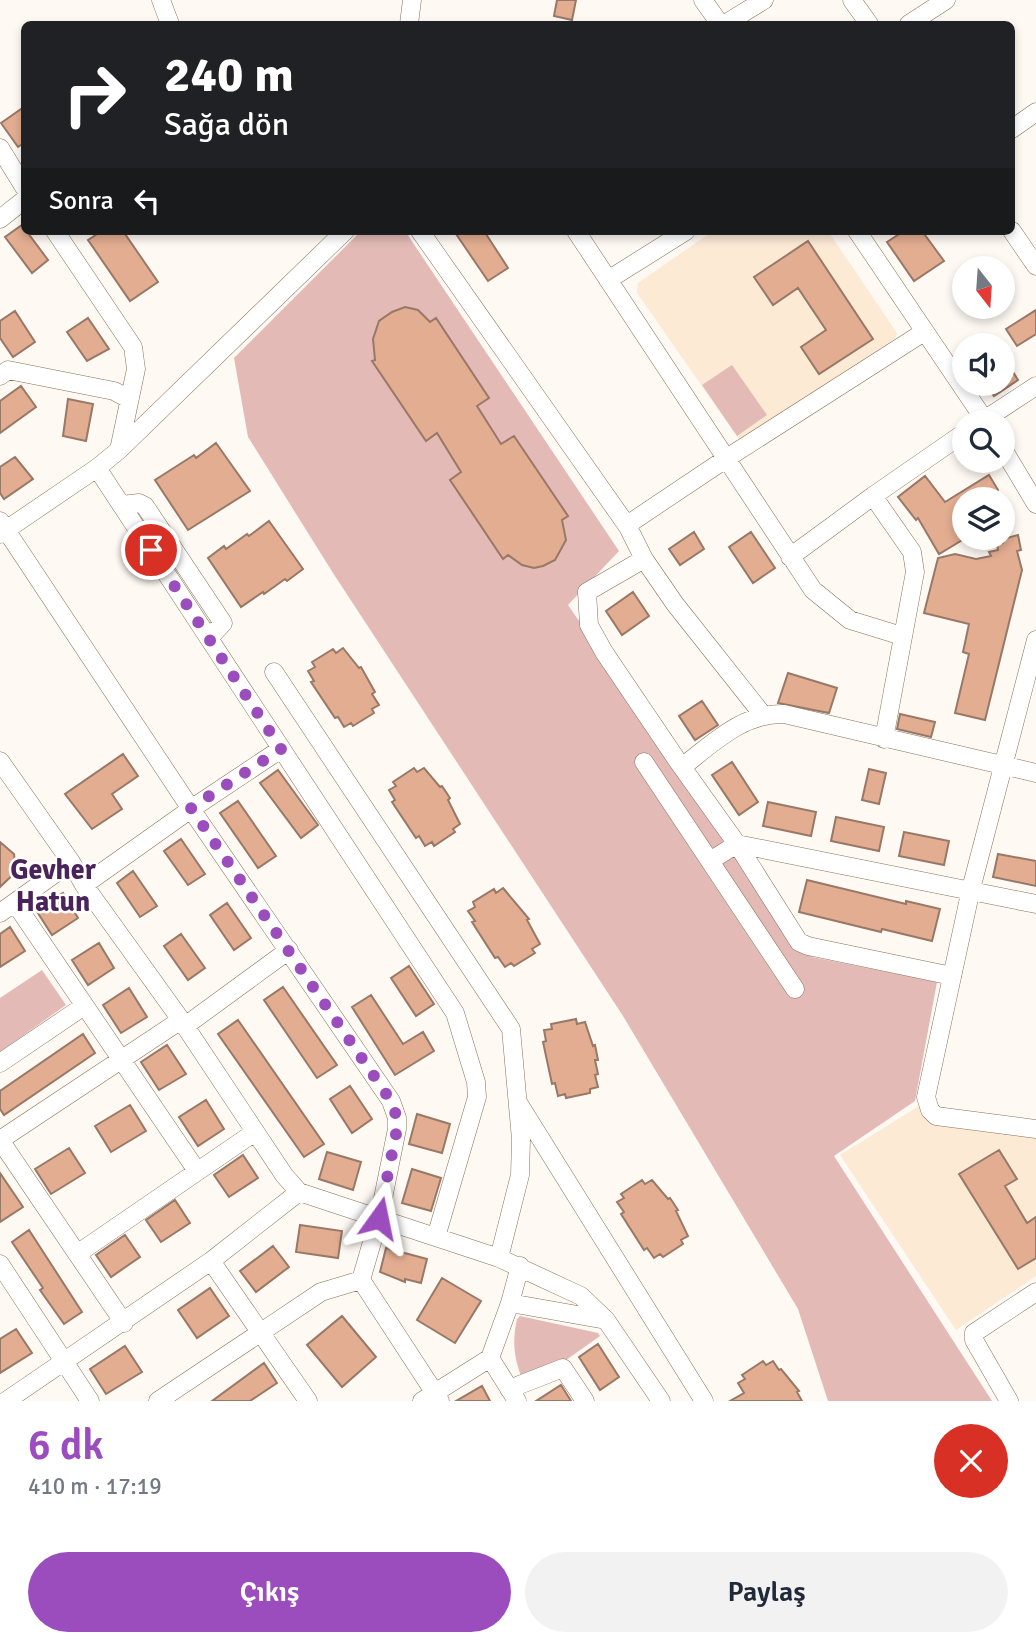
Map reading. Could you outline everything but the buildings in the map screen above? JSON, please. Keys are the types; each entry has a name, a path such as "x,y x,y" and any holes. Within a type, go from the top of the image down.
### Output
{"street":[{"path":"161,0 169,21"},
{"path":"409,21 412,0"},
{"path":"703,0 720,21"},
{"path":"728,21 764,0"},
{"path":"852,0 867,21"},
{"path":"914,21 946,0"},
{"path":"1015,127 1036,112"},
{"path":"0,148 21,182"},
{"path":"0,219 21,202"},
{"path":"58,235 133,347 136,369 119,450"},
{"path":"341,235 119,450 97,468 2,528 391,1101 397,1118 397,1129 379,1218 361,1280 432,1398 490,1358 520,1266"},
{"path":"423,235 628,527 644,559 674,604 762,715"},
{"path":"579,235 813,590 850,620 902,636"},
{"path":"608,280 680,235"},
{"path":"860,235 977,410"},
{"path":"1015,235 1035,262"},
{"path":"628,527 627,525 727,458 924,332"},
{"path":"3,368 114,391 129,399"},
{"path":"1000,410 1036,386"},
{"path":"790,557 952,441"},
{"path":"97,468 454,1013 476,1082 477,1097 436,1237"},
{"path":"1015,469 1036,504"},
{"path":"873,496 912,552 915,572 884,739"},
{"path":"644,559 587,592 589,625 604,652 737,844 799,942 952,976"},
{"path":"1036,647 971,889 926,1097 930,1110 936,1116 1036,1129"},
{"path":"274,672 511,1030 521,1139 520,1175 499,1258"},
{"path":"682,767 732,729 762,715 784,714 1036,773"},
{"path":"84,885 191,808 281,749"},
{"path":"0,761 299,1192 499,1258 581,1296 606,1320 661,1401"},
{"path":"644,762 795,989"},
{"path":"710,861 737,844 1036,904"},
{"path":"72,862 8,908 84,1006 197,1171"},
{"path":"124,1323 0,1140 121,1060 183,1023 289,950"},
{"path":"0,1063 84,1006"},
{"path":"516,1099 704,1401"},
{"path":"77,1254 255,1132"},
{"path":"6,1401 124,1323 211,1261 299,1192"},
{"path":"211,1261 308,1401"},
{"path":"0,1264 90,1401"},
{"path":"158,1401 321,1292 361,1280"},
{"path":"1009,1401 974,1340 974,1334 1036,1292"},
{"path":"510,1303 606,1320"},
{"path":"490,1358 513,1395 563,1368 585,1401"}],"shaded area":[{"path":"357,235 408,235 619,551 568,605 812,957 937,982 915,1101 834,1156 992,1401 828,1401 798,1309 623,1016 333,573 248,437 234,358"},
{"path":"707,235 831,235 897,333 895,339 741,442 637,293 638,283"},
{"path":"732,365 767,415 737,436 702,385"},
{"path":"42,970 66,1005 0,1052 0,998"},
{"path":"919,1106 932,1123 1036,1138 1036,1276 956,1330 840,1155"},
{"path":"520,1316 598,1333 600,1336 552,1370 522,1379 514,1342 517,1319"}],"district":[{"name":"Gevher Hatun","path":"53,886"}],"route":[{"path":"151,550 281,749 191,808 391,1101 397,1118 397,1129 379,1218"}]}
